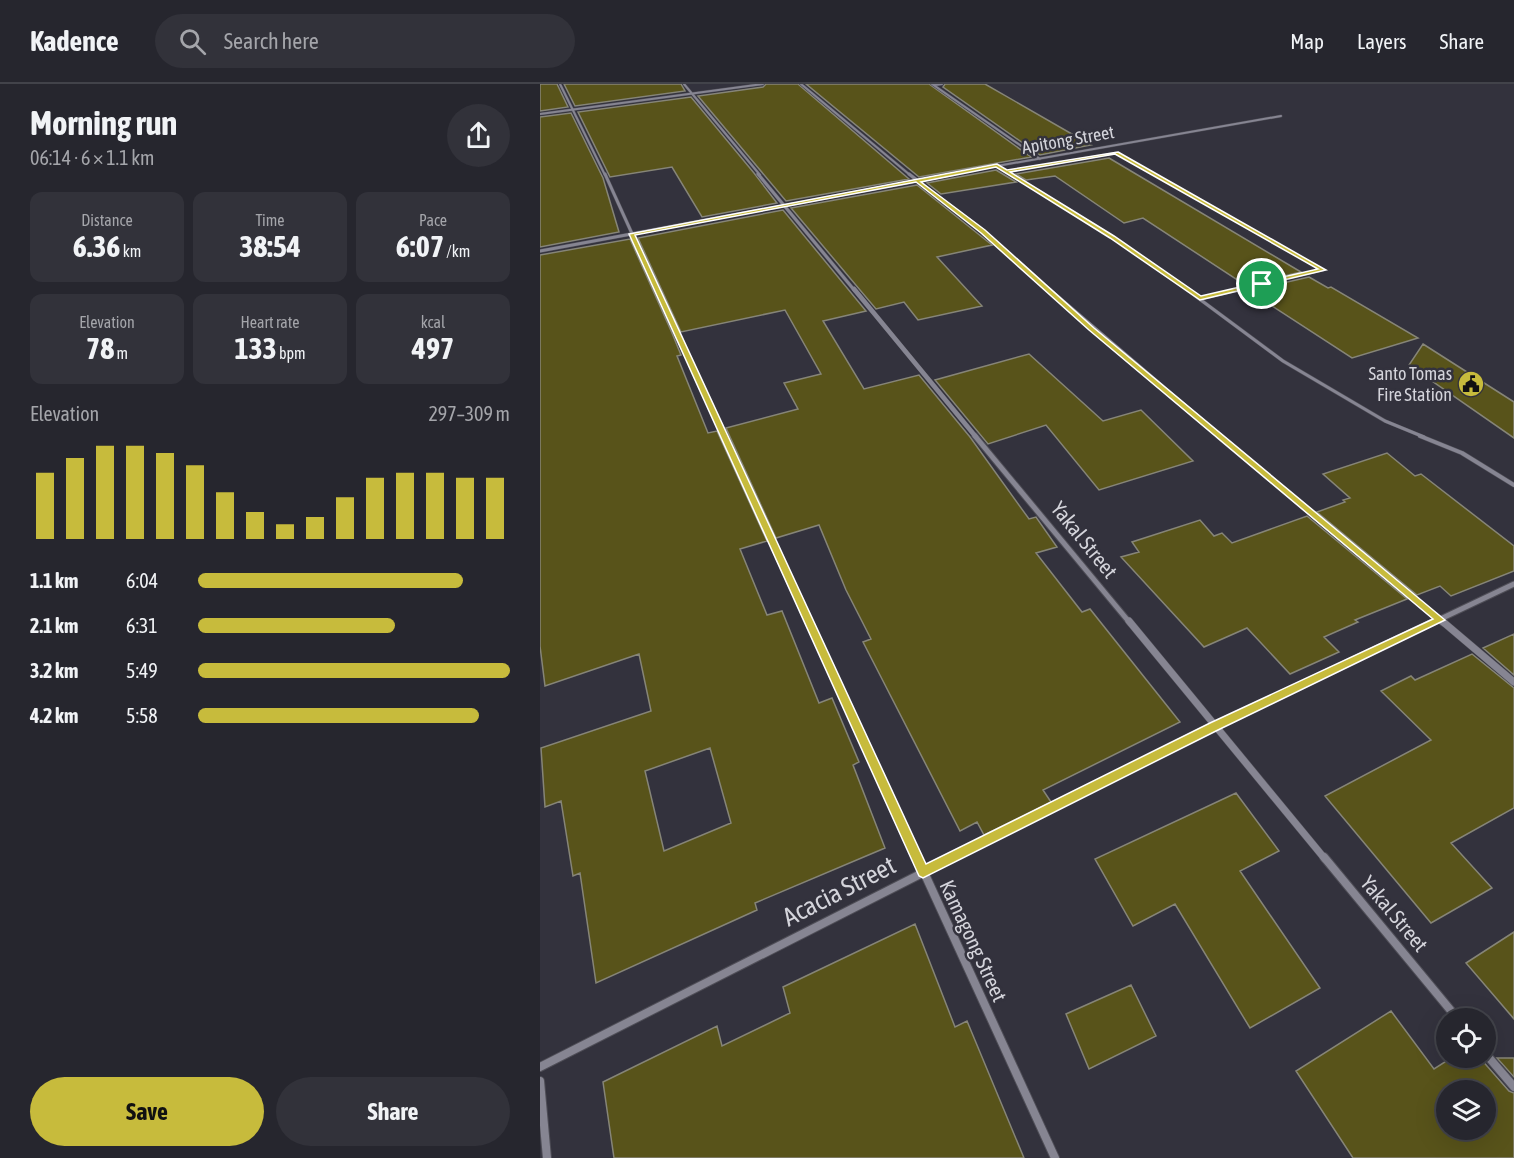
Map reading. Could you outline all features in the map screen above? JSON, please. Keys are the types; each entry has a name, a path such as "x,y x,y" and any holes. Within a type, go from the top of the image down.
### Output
{"street":[{"name":"Kamagong Street","path":"560,84 1055,1158"},
{"name":"Yakal Street","path":"684,84 1449,1008"},
{"path":"540,114 763,84"},
{"path":"801,84 917,181 983,231 1092,329 1514,682"},
{"path":"933,85 1041,159"},
{"name":"Apitong Street","path":"540,251 1281,116"},
{"name":"Acacia Street","path":"540,1067 1214,726 1514,584"},
{"path":"1496,1066 1514,1088"},
{"path":"540,1081 547,1158"}],"lane":[{"path":"933,85 942,84"},
{"path":"1006,172 1116,153 1323,270 1200,298"},
{"path":"997,166 1112,237 1200,298 1283,362 1385,420 1462,453 1514,485"}],"building":[{"path":"540,84 557,84 568,107 540,111"},
{"path":"564,84 681,84 685,91 575,106"},
{"path":"766,84 798,84 909,179 786,201 698,96 763,87"},
{"path":"806,84 929,84 1031,157 919,177"},
{"path":"945,84 985,84 1091,145 1040,155 943,87"},
{"path":"691,97 777,203 702,217 672,167 610,177 578,112"},
{"path":"571,113 603,178 619,232 540,247 540,117"},
{"path":"1109,158 1301,272 1245,285 1143,218 1124,223 1055,176 1026,180 1016,174"},
{"path":"996,170 1016,182 941,194 927,183"},
{"path":"917,185 992,245 937,257 982,306 918,320 904,302 876,309 791,208"},
{"path":"783,210 866,311 823,321 864,389 919,375 970,437 1029,519 1036,517 1057,547 1036,553 1082,612 1090,609 1180,722 1043,790 1051,802 984,835 977,822 960,831 863,642 871,639 846,590 819,525 776,538 726,428 798,409 784,383 821,374 785,310 681,332 638,238"},
{"path":"630,239 681,355 677,356 708,433 717,431 767,541 740,549 767,615 782,611 819,703 832,698 859,762 853,765 885,848 755,903 757,910 596,983 580,873 573,876 561,801 545,807 541,748 651,711 639,654 545,686 540,646 540,255","holes":["710,748 731,823 664,851 645,771"]},
{"path":"1309,277 1328,288 1331,287 1418,338 1352,358 1269,304 1273,303 1253,290"},
{"path":"1423,344 1514,402 1514,438 1409,365"},
{"path":"1029,354 1103,421 1141,410 1193,461 1099,490 1046,425 988,444 935,380"},
{"path":"1387,453 1415,476 1421,474 1514,546 1514,571 1451,596 1440,586 1417,595 1317,512 1350,498 1323,474"},
{"path":"1307,516 1407,599 1355,620 1358,622 1324,637 1339,652 1290,674 1247,628 1204,647 1121,557 1139,552 1132,542 1200,520 1214,536 1222,533 1232,543"},
{"path":"1514,634 1514,675 1483,648"},
{"path":"1472,654 1514,688 1514,808 1451,843 1492,888 1431,923 1325,796 1431,740 1381,691 1411,676 1415,680"},
{"path":"1236,793 1279,851 1240,871 1320,988 1250,1028 1175,904 1133,926 1095,859"},
{"path":"915,924 955,1027 967,1021 1024,1158 614,1158 603,1082 717,1026 722,1046 790,1013 783,987"},
{"path":"1514,932 1514,1019 1466,963"},
{"path":"1131,985 1156,1036 1089,1069 1066,1014"},
{"path":"1391,1011 1434,1069 1489,1068 1509,1091 1514,1093 1514,1158 1353,1158 1296,1071"},
{"path":"1497,1058 1514,1058 1514,1077"}],"place":[{"name":"Santo Tomas Fire Station","path":"1471,384"}],"route":[{"path":"1262,284 1200,298 1112,237 1006,172 997,166 631,234 923,872 1214,726 1440,620 1092,329 983,231 917,181 997,166 1006,172 1116,153 1323,270 1262,284"}]}
